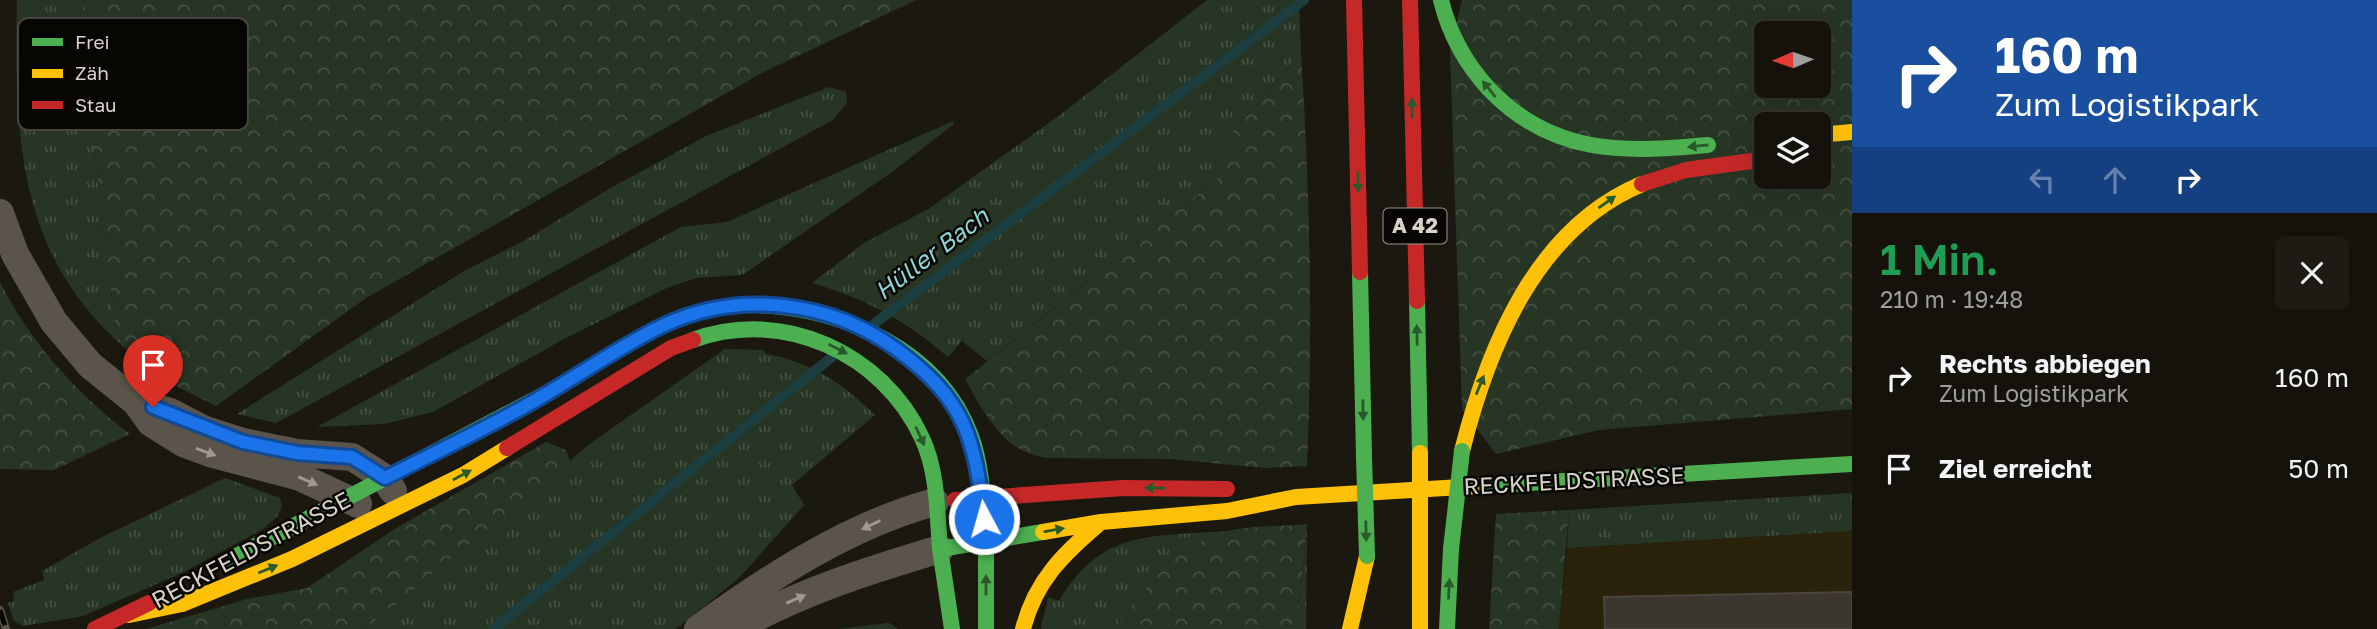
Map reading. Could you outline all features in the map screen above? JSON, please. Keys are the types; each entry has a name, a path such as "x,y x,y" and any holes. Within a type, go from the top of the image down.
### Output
{"main road":[{"name":"A 42","path":"1410,0 1420,453 1420,629"},
{"path":"1441,0 1444,16 1466,62 1498,101 1534,128 1564,141 1609,149 1669,149 1719,144"},
{"name":"A 42","path":"1354,8 1367,556 1364,629"},
{"path":"1831,134 1852,132"},
{"path":"1447,629 1451,549 1462,451 1471,406 1499,337 1537,271 1570,230 1612,198 1658,176 1754,161"},
{"path":"741,306 788,305 813,309 855,325 910,358 952,401 966,426 977,456 986,541 986,629"},
{"name":"RECKFELDSTRASSE","path":"129,615 195,599 292,559 463,475 671,348 706,335 736,329 788,330 824,341 849,354 882,380 900,400 923,439 935,502 940,549 1101,522 1227,511 1297,497 1852,464"},
{"name":"RECKFELDSTRASSE","path":"208,570 583,373"},
{"name":"RECKFELDSTRASSE","path":"935,502 1123,488 1223,489 1297,497"},
{"path":"1023,629 1043,575 1055,560 1101,522"},
{"path":"940,549 952,629"},
{"path":"1350,629 1367,556"},
{"name":"RECKFELDSTRASSE","path":"95,629 129,615 173,589"}],"street":[{"path":"0,213 15,254 54,322 90,365 136,402 151,423 183,443 300,477 347,499 390,509 385,478 352,457 297,453 243,442 203,429 170,412 136,402"},
{"name":"RECKFELDSTRASSE","path":"698,629 756,587 833,544 903,511 935,502"},
{"name":"RECKFELDSTRASSE","path":"735,629 763,613 870,568 940,549"}],"shaded area":[{"path":"1852,531 1852,629 1559,629 1567,548"}],"green space":[{"path":"17,0 84,0 80,18 18,18 18,97"},
{"path":"84,0 916,0 762,73 366,298 216,406 170,383 175,374 133,348 116,332 92,130 248,130 248,18 80,18"},
{"path":"1207,0 1299,0 1301,53 1221,145 1223,174 987,361 962,341 948,357 917,332 884,312 812,283 864,243 930,208 1060,115"},
{"path":"1462,0 1852,0 1852,409 1599,430 1496,454 1462,409 1450,51"},
{"path":"1301,53 1310,260 1307,466 1264,468 1171,459 1047,458 1032,455 1007,440 988,418 965,379 1223,174 1221,145"},
{"path":"829,87 846,92 847,103 833,120 276,423 237,414 464,271 525,240 609,189 706,136"},
{"path":"953,121 954,124 892,172 742,275 697,278 669,287 564,339 433,412 384,424 317,427 681,227 727,222"},
{"path":"21,130 92,130 116,332 133,348 175,374 170,383 121,345 84,304 56,262 37,217 25,168"},
{"path":"0,282 26,326 56,366 91,402 130,434 54,470 0,469"},
{"path":"725,349 763,350 766,354 811,368 851,393 875,415 792,485 804,505 739,578 676,629 365,629 591,443"},
{"path":"546,442 566,450 570,461 365,629 146,629 247,599 307,588 393,530"},
{"path":"225,478 280,498 282,506 278,516 263,529 182,573 83,616 23,626 14,621 8,603 14,600 13,592 44,580 42,571 102,537"},
{"path":"1852,493 1852,531 1567,548 1569,510"},
{"path":"1569,510 1559,629 1489,629 1496,514"},
{"path":"1307,524 1297,629 1115,629 1163,570 1193,546 1210,537 1236,529"},
{"path":"1307,527 1306,629 1297,629"},
{"path":"1227,531 1193,549 1164,572 1115,629 1041,629 1048,597 1059,601 1076,577 1093,560 1111,548 1152,537"},
{"path":"888,623 898,629 838,629"}],"building":[{"path":"1852,592 1852,629 1605,629 1604,597"}],"waterway":[{"name":"Hüller Bach","path":"874,324 1304,0"},
{"name":"Hüller Bach","path":"493,629 832,357"}],"railway":[{"path":"0,610 6,629"}],"traffic: fast":[{"path":"1441,0 1454,36 1481,79 1513,111 1538,127 1590,145 1618,148 1708,145"},
{"path":"1360,272 1364,456"},
{"path":"1417,301 1420,453"},
{"path":"756,305 821,314 853,325 884,339 912,357 936,379 956,406 971,436 982,488 986,541"},
{"path":"693,340 727,331 761,329 794,334 826,345 856,361 882,382 905,408 927,451 936,493 940,549 1043,532"},
{"path":"227,561 564,384"},
{"path":"1451,549 1462,451"},
{"path":"1364,456 1367,556"},
{"path":"1478,486 1852,464"},
{"path":"986,541 986,629"},
{"path":"940,549 952,629"},
{"path":"1447,629 1451,549"}],"traffic: slow":[{"path":"1831,134 1852,132"},
{"path":"1462,451 1486,372 1502,332 1545,260 1573,230 1605,204 1642,184"},
{"path":"129,615 182,604 292,559 463,475 507,448"},
{"path":"1420,453 1420,552"},
{"path":"1043,532 1101,522 1227,511 1296,497 1478,486"},
{"path":"1023,629 1043,582 1063,557 1101,522"},
{"path":"1420,552 1420,629"},
{"path":"1350,629 1367,556"}],"traffic: jam":[{"path":"1354,0 1360,272"},
{"path":"1410,0 1417,301"},
{"path":"1642,184 1686,170 1754,161"},
{"path":"507,448 671,348 693,340"},
{"path":"955,500 1123,488 1227,489"},
{"path":"95,629 149,603"}],"route":[{"path":"153,407 170,412 203,429 243,442 297,453 352,457 385,478 523,407 666,325 706,312 741,306 788,305 813,309 883,339 910,358 937,384 952,401 966,426 977,456 984,519"}]}
